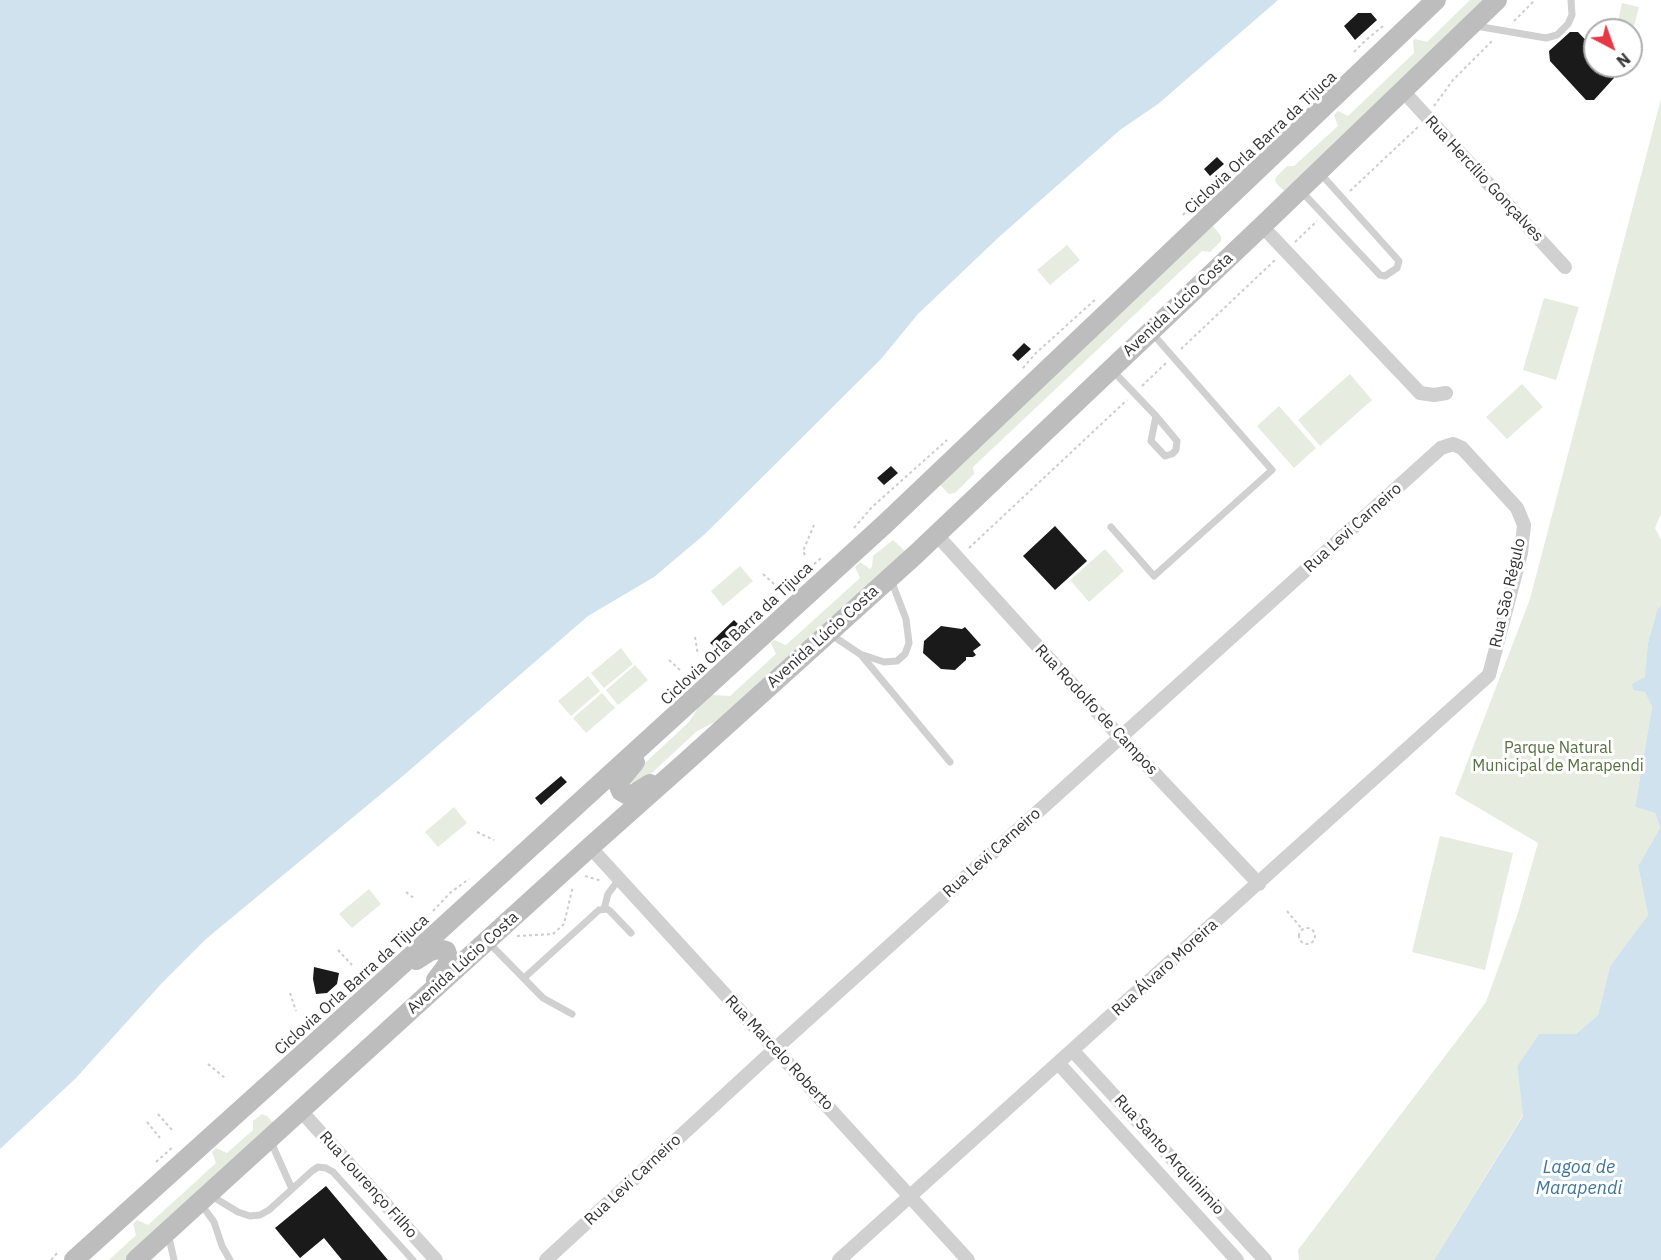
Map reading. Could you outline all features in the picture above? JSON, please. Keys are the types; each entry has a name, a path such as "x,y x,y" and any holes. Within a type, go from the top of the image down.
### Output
{"main road":[{"path":"69,1253 386,979 886,523 1436,0"},
{"name":"Avenida Lúcio Costa","path":"136,1260 936,534 1497,0"},
{"path":"670,718 621,779 621,791 628,795 634,794 689,759"},
{"path":"386,979 430,951 438,949 446,951 448,964 411,1010"}],"street":[{"name":"Rua Hercílio Gonçalves","path":"1403,91 1565,267"},
{"path":"1262,226 1420,393 1434,395 1446,393"},
{"name":"Rua São Régulo","path":"1441,448 1453,444 1462,448 1517,508 1524,525 1521,553 1489,675"},
{"name":"Rua Levi Carneiro","path":"546,1260 775,1048 1441,448"},
{"name":"Rua Rodolfo de Campos","path":"936,534 1120,737 1259,884"},
{"name":"Rua Álvaro Moreira","path":"839,1260 1489,675"},
{"name":"Rua Marcelo Roberto","path":"590,847 615,884 775,1048 968,1260"},
{"name":"Rua Santo Arquinimio","path":"1073,1051 1265,1260"},
{"name":"Rua Santo Arquinimio","path":"1059,1064 1237,1260"},
{"name":"Rua Lourenço Filho","path":"301,1111 436,1260"}],"lane":[{"path":"1470,25 1546,38 1557,35 1568,24 1572,15 1571,0"},
{"path":"1300,190 1380,274 1384,276 1398,268 1399,261 1318,171"},
{"path":"1111,527 1154,576 1272,470 1150,332"},
{"path":"1111,369 1134,393 1156,417 1177,441 1176,450 1172,454 1166,456 1151,441 1156,417"},
{"path":"828,633 860,654 884,662 897,661 905,654 909,643 906,619 890,576"},
{"path":"860,654 950,762"},
{"path":"604,909 615,884"},
{"path":"524,978 599,910 610,911 631,933"},
{"path":"488,941 543,998 572,1014"},
{"path":"270,1139 292,1189"},
{"path":"203,1198 255,1216 269,1210 318,1167 330,1170 413,1260"},
{"path":"203,1198 230,1260"},
{"path":"168,1231 174,1260"}],"path":[{"path":"1342,198 1427,117 1453,80 1535,0"},
{"name":"Ciclovia Orla Barra da Tijuca","path":"1351,57 1365,40 1386,23"},
{"name":"Ciclovia Orla Barra da Tijuca","path":"1180,219 1195,202 1261,142"},
{"path":"958,558 1323,215"},
{"path":"1017,375 1036,353 1099,296"},
{"path":"852,531 872,507 954,434"},
{"path":"805,555 803,551 814,525"},
{"name":"Ciclovia Orla Barra da Tijuca","path":"782,594 824,555"},
{"path":"763,574 774,584"},
{"path":"694,637 698,655"},
{"path":"669,660 680,670"},
{"path":"477,832 494,840"},
{"name":"Ciclovia Orla Barra da Tijuca","path":"430,916 450,893 471,877"},
{"path":"579,878 592,877 615,884"},
{"path":"519,930 512,936 551,934 564,924 575,880 567,887"},
{"path":"406,892 415,899"},
{"path":"1287,911 1302,929"},
{"path":"1307,928 1314,932 1315,937 1311,943 1305,944 1300,941 1299,933 1302,929 1307,928"},
{"path":"338,950 351,965"},
{"path":"290,993 296,1011"},
{"path":"208,1064 225,1078"},
{"path":"158,1114 172,1130"},
{"path":"147,1122 160,1138"},
{"path":"155,1163 176,1144"},
{"path":"51,1260 69,1253"}],"green space":[{"path":"1470,0 1486,0 1285,192 1277,184 1276,177 1287,166 1294,166 1338,126 1334,115 1338,111 1348,116 1414,53 1413,41 1415,39 1427,42"},
{"path":"1622,3 1639,7 1636,18 1619,18"},
{"name":"Parque Natural Municipal de Marapendi","path":"1661,99 1661,514 1655,528 1661,540 1661,605 1657,610 1648,643 1645,691 1652,707 1635,807 1655,813 1660,828 1638,866 1648,915 1610,966 1598,1015 1576,1034 1539,1034 1517,1066 1523,1115 1434,1260 1299,1260 1298,1250 1486,1002 1518,913 1538,843 1455,794 1530,599"},
{"path":"1213,226 1221,236 1221,241 1210,252 1202,251 973,467 974,474 955,493 949,494 939,484"},
{"path":"1067,245 1080,260 1050,285 1037,270"},
{"path":"1544,298 1579,307 1556,380 1523,370"},
{"path":"1350,374 1372,400 1320,446 1298,420"},
{"path":"1522,384 1543,407 1507,439 1486,417"},
{"path":"1279,406 1316,448 1294,468 1257,426"},
{"path":"893,540 905,551 717,721 697,731 639,785 630,783 631,776 689,722 709,695 730,696 776,654 771,643 774,640 786,645 860,578 855,567 860,562 870,569 873,556"},
{"path":"1105,549 1124,571 1089,602 1070,580"},
{"path":"740,566 753,581 723,606 711,591"},
{"path":"621,648 633,664 604,688 591,673"},
{"path":"635,665 648,680 618,705 606,690"},
{"path":"588,676 600,691 571,716 558,701"},
{"path":"602,693 615,708 586,733 573,718"},
{"path":"454,807 467,823 438,847 425,832"},
{"path":"1440,836 1513,853 1485,970 1412,952"},
{"path":"369,889 381,904 352,928 339,914"},
{"path":"262,1114 275,1125 126,1260 109,1260 136,1235 133,1224 137,1220 148,1225 216,1163 212,1152 216,1148 227,1153 253,1130 253,1121"}],"water":[{"path":"0,0 1278,0 1158,104 1120,130 999,237 918,314 881,359 705,534 654,577 588,616 404,775 206,939 161,984 76,1078 0,1149"},
{"name":"Lagoa de Marapendi","path":"1661,605 1661,1260 1434,1260 1523,1116 1517,1066 1539,1034 1576,1034 1598,1015 1610,966 1648,915 1638,866 1660,828 1655,813 1635,807 1652,707 1645,692 1633,690 1632,684 1645,677 1648,643 1657,610"}],"building":[{"path":"1358,13 1371,13 1377,20 1355,40 1344,26"},
{"path":"1570,32 1578,32 1583,37 1583,78 1614,78 1594,100 1586,100 1550,61 1549,51"},
{"path":"1217,157 1224,164 1210,176 1204,169"},
{"path":"1024,343 1031,349 1018,361 1012,355"},
{"path":"891,466 898,473 884,485 877,478"},
{"path":"1055,526 1087,561 1055,590 1023,556"},
{"path":"734,620 741,627 717,649 710,643"},
{"path":"941,626 962,629 965,627 981,645 973,651 976,655 966,657 966,660 955,670 941,669 923,653 924,641"},
{"path":"561,776 567,782 541,805 535,798"},
{"path":"314,967 339,973 337,984 327,993 316,994 313,979"},
{"path":"326,1186 388,1260 342,1260 324,1238 300,1258 275,1228"}]}
